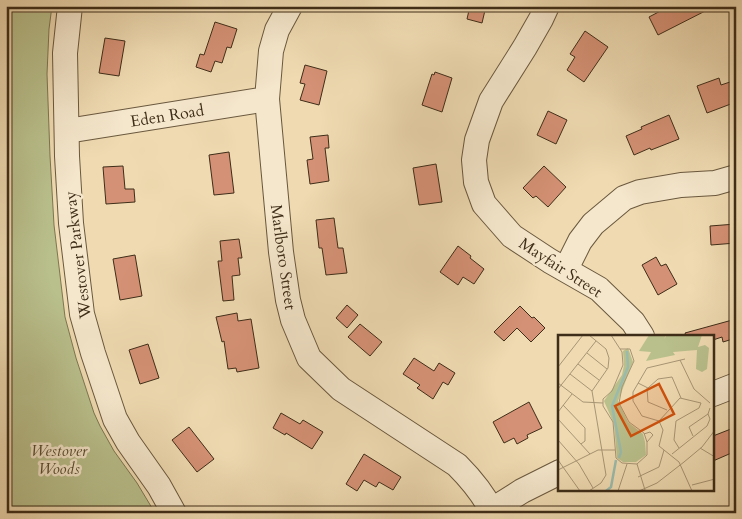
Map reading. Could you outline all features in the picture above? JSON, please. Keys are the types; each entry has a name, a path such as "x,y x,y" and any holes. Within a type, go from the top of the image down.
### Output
{"street":[{"name":"Westover Parkway","path":"70,6 65,53 66,131 71,223 80,299 89,341 115,418 128,442 155,480 174,513"},
{"name":"Marlboro Street","path":"290,6 277,30 271,51 267,99 281,252 293,320 309,358 341,389 457,465 480,491 493,512"},
{"name":"Mayfair Street","path":"547,6 533,33 491,100 477,140 474,160 476,182 484,204 512,236 550,261 599,289 633,322 641,335"},
{"name":"Eden Road","path":"66,131 267,99"},
{"path":"566,269 580,241 593,224 624,198 640,192 680,185 715,183 736,177"},
{"path":"714,394 736,385"},
{"path":"493,512 522,491 558,473"}],"green space":[{"name":"Westover Woods","path":"6,6 52,6 47,74 50,156 54,225 65,317 94,413 114,451 137,483 155,513 6,513"}],"building":[{"path":"470,6 486,6 482,23 467,19"},
{"path":"670,6 715,6 658,35 649,17"},
{"path":"215,22 237,29 231,48 227,47 222,63 215,61 211,72 196,67 200,54 204,55"},
{"path":"585,31 608,47 584,82 567,70 575,57 570,54"},
{"path":"105,38 125,41 119,76 99,73"},
{"path":"305,65 327,71 319,105 300,100 305,84 300,83"},
{"path":"435,72 452,78 442,112 422,105 432,74 434,75"},
{"path":"719,78 721,85 736,80 736,102 707,113 697,86"},
{"path":"548,111 567,120 556,144 537,135"},
{"path":"669,115 679,139 634,155 626,136 642,129 641,127"},
{"path":"328,135 329,148 325,148 329,181 310,184 307,160 313,159 310,137"},
{"path":"229,152 234,193 214,195 209,155"},
{"path":"436,164 442,202 419,205 413,168"},
{"path":"123,166 125,189 134,189 135,202 106,204 103,167"},
{"path":"544,166 566,187 548,207 536,196 533,198 523,188"},
{"path":"334,218 338,248 343,248 347,273 326,275 322,248 319,248 316,220"},
{"path":"736,224 736,243 711,245 710,226"},
{"path":"239,239 242,258 238,258 240,275 232,276 234,300 223,301 218,261 222,261 220,241"},
{"path":"458,246 484,269 474,284 463,277 458,285 440,272"},
{"path":"135,255 142,296 120,300 113,259"},
{"path":"656,257 661,266 666,264 677,284 658,295 642,265"},
{"path":"347,305 358,315 347,328 336,318"},
{"path":"520,306 545,328 531,342 517,328 504,341 494,332"},
{"path":"237,313 238,321 251,319 259,368 237,372 236,368 228,369 224,341 222,342 216,317"},
{"path":"736,319 736,338 723,342 722,337 714,340 714,335 686,335 685,333"},
{"path":"360,324 382,342 370,356 348,337"},
{"path":"148,344 159,378 140,384 129,350"},
{"path":"414,358 434,371 439,363 455,373 448,385 443,382 433,399 417,388 420,385 403,374"},
{"path":"529,402 542,428 527,435 528,438 517,444 514,438 504,443 493,422"},
{"path":"281,413 300,424 303,420 323,432 312,449 286,433 285,435 273,428"},
{"path":"189,427 214,459 197,472 172,440"},
{"path":"736,427 736,451 714,461 714,436"},
{"path":"364,454 401,477 393,490 379,482 376,487 364,480 357,491 346,484"}]}
